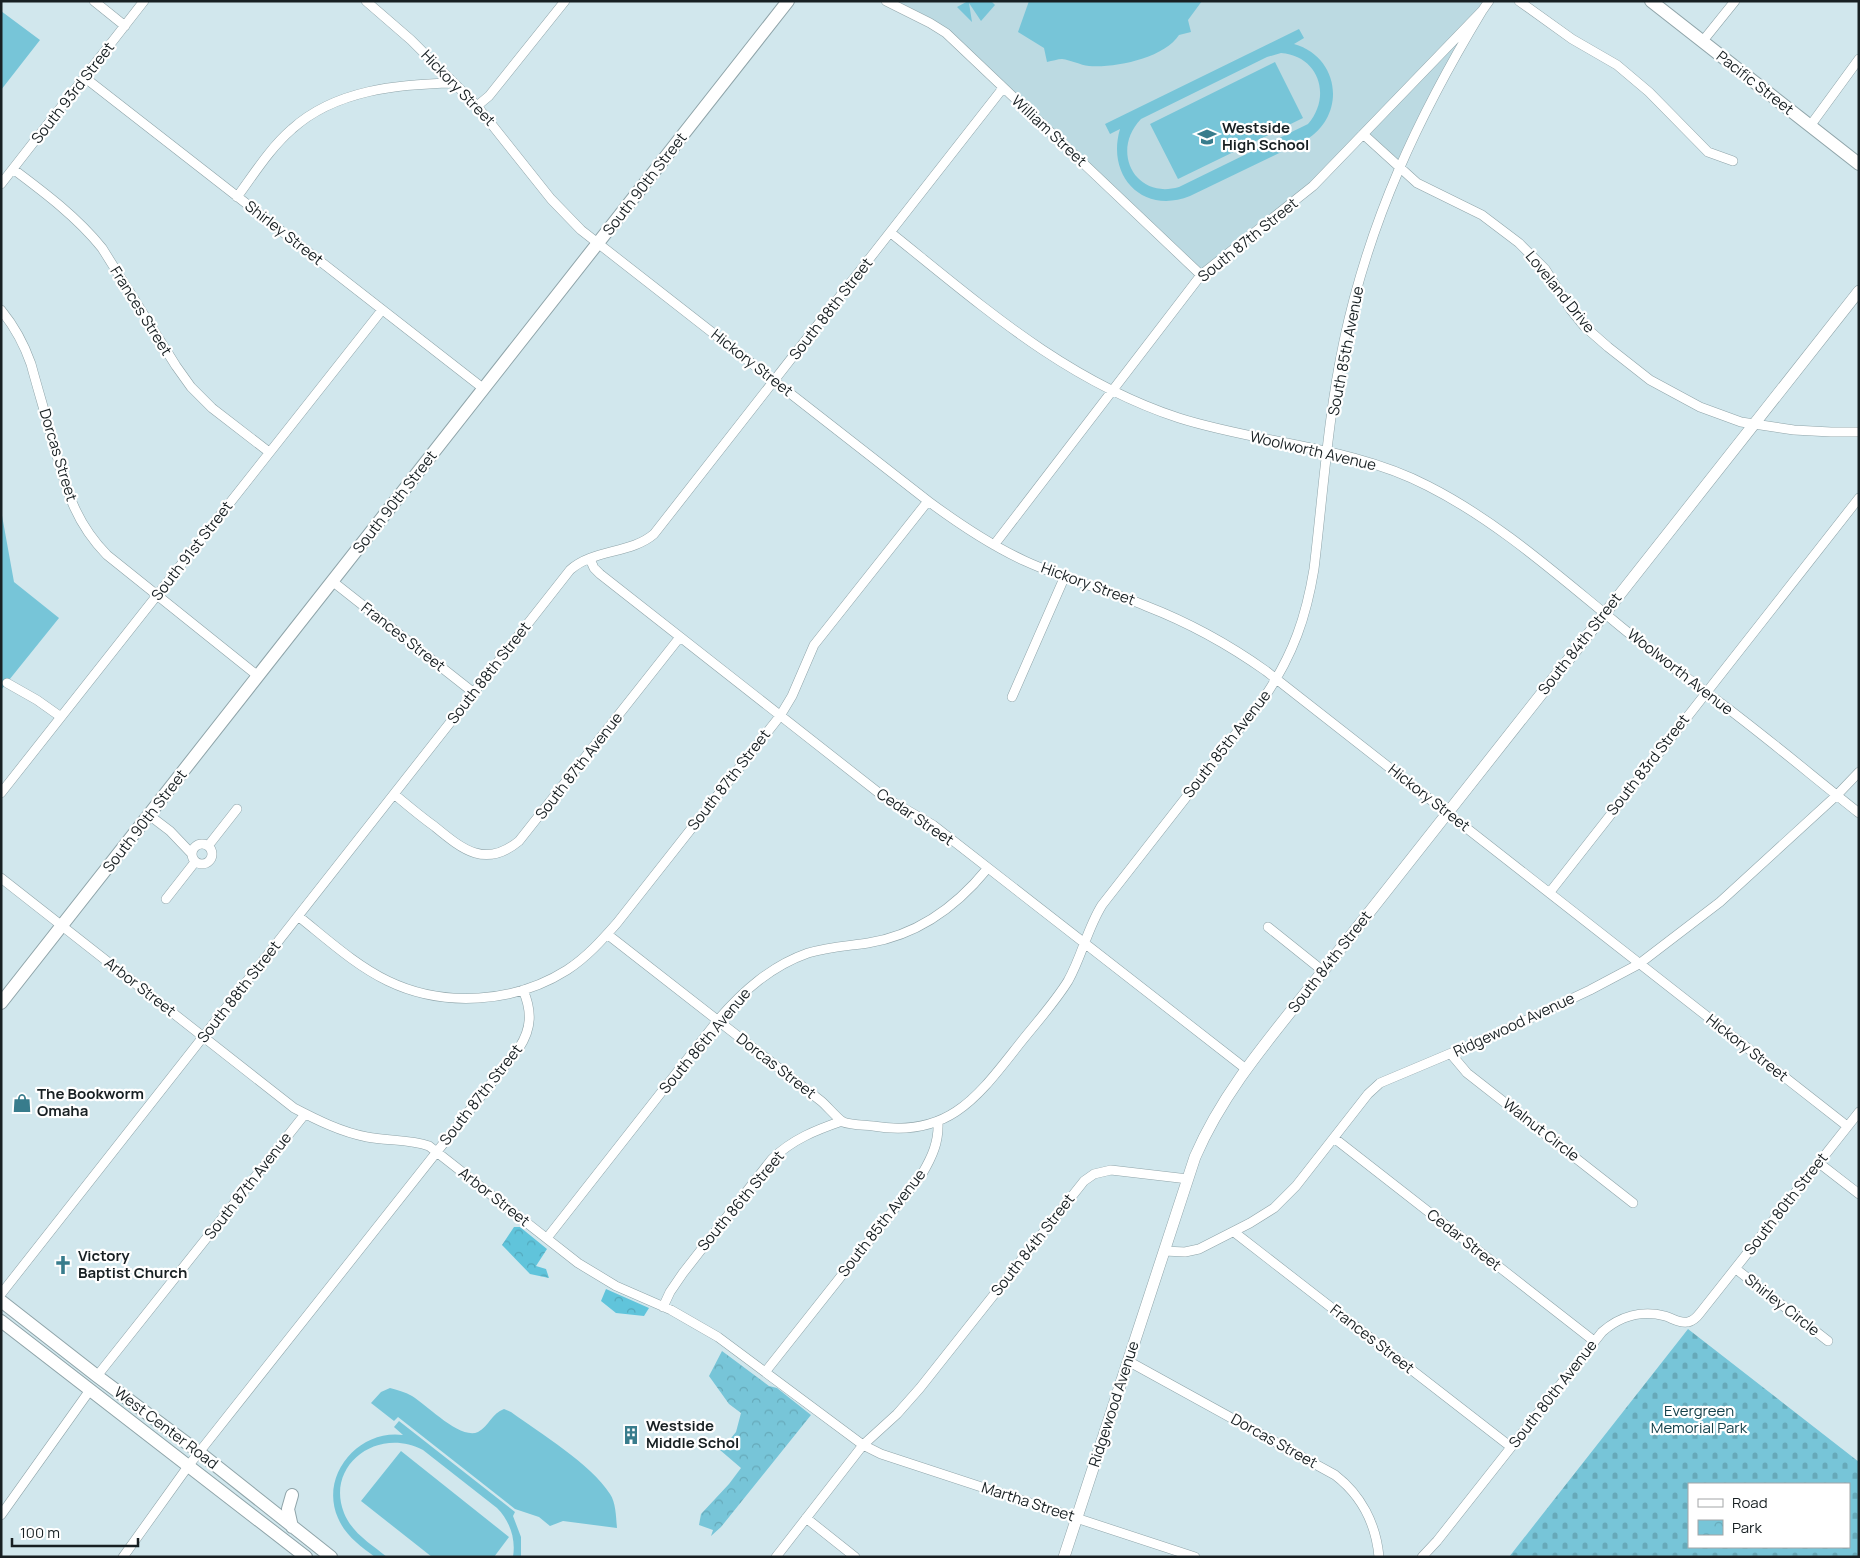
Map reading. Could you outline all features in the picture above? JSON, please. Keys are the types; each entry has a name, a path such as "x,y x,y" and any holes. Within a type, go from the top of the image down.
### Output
{"main road":[{"name":"South 90th Street","path":"1,1003 788,1"},
{"name":"Pacific Street","path":"1651,1 1859,164"},
{"name":"South 84th Street","path":"1188,1179 1209,1125 1246,1069 1859,291"},
{"name":"Ridgewood Avenue","path":"1064,1557 1188,1179"},
{"name":"West Center Road","path":"1,1301 200,1453 331,1557"},
{"name":"West Center Road","path":"1,1321 306,1557"},
{"path":"292,1495 288,1509 292,1527"}],"street":[{"path":"94,1 125,26"},
{"name":"South 93rd Street","path":"1,184 144,1"},
{"name":"Hickory Street","path":"366,1 411,40 477,106 551,199 572,222 928,501 958,523 994,545 1026,561 1146,605 1200,629 1237,650 1848,1126"},
{"path":"477,106 489,96 565,1"},
{"name":"William Street","path":"886,1 942,30 1201,275"},
{"name":"South 87th Street","path":"994,545 1201,275 1313,186 1482,12 1489,1"},
{"path":"1519,1 1572,39 1617,65 1649,92 1708,152 1733,161"},
{"path":"1702,42 1735,1"},
{"name":"South 85th Avenue","path":"766,1371 922,1174 929,1163 936,1144 938,1122 964,1107 988,1085 1064,988 1075,966 1091,924 1102,905 1249,718 1276,679 1295,642 1309,601 1338,372 1352,309 1372,238 1399,167 1426,109 1482,12"},
{"path":"1810,126 1859,59"},
{"name":"Shirley Street","path":"84,77 484,389"},
{"path":"237,197 284,136 301,121 320,110 347,98 375,90 454,82"},
{"name":"South 88th Street","path":"1,1294 570,570 590,559 644,541 654,534 1003,88"},
{"name":"Loveland Drive","path":"1363,134 1417,183 1477,212 1513,239 1545,269 1571,310 1584,326 1636,371 1666,390 1700,407 1741,422 1794,430 1859,432"},
{"name":"Frances Street","path":"13,169 63,208 93,236 191,387 212,408 269,452"},
{"name":"Woolworth Avenue","path":"891,233 1036,347 1074,371 1113,391 1161,412 1209,427 1328,451 1362,460 1425,484 1456,500 1506,535 1859,813"},
{"name":"Dorcas Street","path":"1,310 18,334 31,364 67,492 79,519 92,539 107,555 258,676"},
{"name":"South 91st Street","path":"1,793 382,310"},
{"name":"South 83rd Street","path":"1550,892 1859,498"},
{"name":"South 87th Street","path":"123,1557 189,1465 525,1039 529,1028 530,1016 528,1002 523,990 569,969 599,944 780,716 792,696 811,650 928,501"},
{"name":"Cedar Street","path":"590,559 594,568 600,574 884,797 933,825 1246,1069"},
{"path":"1012,696 1065,576"},
{"name":"Frances Street","path":"332,581 474,693"},
{"name":"South 87th Avenue","path":"394,794 457,845 470,852 488,854 504,851 520,841 680,637"},
{"path":"8,683 61,717"},
{"name":"Ridgewood Avenue","path":"1164,1251 1185,1252 1199,1249 1263,1216 1284,1199 1368,1094 1380,1083 1451,1054 1590,990 1639,964 1720,902 1837,795 1859,772"},
{"path":"208,846 237,809"},
{"path":"149,815 170,831 181,834 194,849 195,862 166,899"},
{"path":"194,849 203,844 208,846 212,852 210,860 203,864 195,862"},
{"name":"South 86th Avenue","path":"547,1238 718,1020 750,986 790,961 824,949 889,938 929,922 960,899 987,868"},
{"name":"Arbor Street","path":"1,878 278,1097 305,1114 352,1133 390,1141 422,1143 437,1151 598,1276 663,1307 718,1337 863,1445"},
{"path":"298,916 364,967 386,980 408,989 434,995 468,998 496,996 523,990"},
{"path":"1268,927 1323,971"},
{"name":"Dorcas Street","path":"607,934 821,1101 842,1122"},
{"name":"Walnut Circle","path":"1451,1054 1467,1073 1633,1203"},
{"name":"South 80th Street","path":"1714,1297 1859,1112"},
{"name":"South 87th Avenue","path":"97,1376 305,1114"},
{"path":"842,1122 899,1129 938,1122"},
{"name":"South 86th Street","path":"663,1307 670,1292 683,1273 772,1159 787,1146 803,1136 842,1122"},
{"name":"Cedar Street","path":"1334,1138 1594,1341"},
{"path":"1819,1163 1859,1194"},
{"name":"South 84th Street","path":"776,1557 863,1445 897,1414 920,1388 1084,1181 1094,1174 1111,1170 1188,1179"},
{"name":"Frances Street","path":"1234,1232 1511,1447"},
{"name":"Shirley Circle","path":"1736,1268 1828,1341"},
{"name":"South 80th Avenue","path":"1422,1557 1437,1541 1602,1332 1612,1324 1635,1315 1653,1314 1679,1322 1688,1322 1700,1313 1714,1297"},
{"name":"Dorcas Street","path":"1128,1361 1335,1475 1352,1491 1367,1513 1376,1534 1379,1557"},
{"path":"1,1515 90,1390"},
{"name":"Martha Street","path":"863,1445 881,1454 1077,1518 1175,1554 1195,1557"},
{"path":"806,1518 855,1557"}],"shaded area":[{"name":"Westside High School","path":"886,1 1489,1 1399,167 1363,134 1324,176 1201,275 946,33"}],"green space":[{"path":"968,1 991,1 995,5 981,21 969,3 972,22 957,7"},
{"path":"1029,1 1202,1 1188,20 1191,32 1179,35 1162,50 1138,60 1100,66 1086,65 1062,59 1047,62 1044,48 1018,32"},
{"path":"1,11 40,40 1,90"},
{"path":"1299,29 1304,38 1294,44 1309,51 1321,61 1329,73 1333,88 1328,116 1319,129 1306,140 1190,196 1173,201 1157,200 1144,196 1132,187 1124,176 1118,162 1117,146 1120,129 1110,134 1105,124","holes":["1281,53 1305,61 1313,69 1318,79 1320,90 1319,102 1308,124 1179,187 1163,189 1150,186 1139,180 1132,170 1128,158 1128,145 1132,132 1141,119 1267,57"]},
{"path":"1275,62 1303,118 1178,179 1150,124"},
{"path":"1,510 14,582 59,618 1,690"},
{"path":"514,1227 520,1227 547,1249 536,1266 546,1269 549,1278 530,1274 502,1245"},
{"path":"606,1289 649,1308 644,1316 616,1313 601,1301"},
{"name":"Evergreen Memorial Park","path":"1688,1329 1859,1462 1859,1557 1509,1557"},
{"path":"722,1351 769,1386 777,1388 811,1415 721,1527 711,1536 713,1530 699,1525 701,1514 741,1468 713,1444 718,1437 727,1443 736,1432 741,1413 729,1404 709,1376"},
{"path":"390,1388 412,1396 453,1426 471,1433 482,1429 500,1411 504,1409 511,1412 578,1460 601,1482 610,1494 613,1502 617,1528 563,1521 550,1526 539,1517 515,1509 398,1417 394,1421 371,1403 381,1392"},
{"path":"399,1421 515,1512 513,1516 521,1537 521,1557 513,1557 514,1544 509,1524 497,1508 423,1450 406,1444 389,1443 373,1447 359,1454 349,1466 342,1480 340,1496 347,1520 362,1538 387,1557 375,1557 349,1535 338,1518 334,1502 334,1486 339,1471 347,1458 358,1447 372,1439 387,1435 403,1435 394,1427"},
{"path":"401,1451 509,1537 494,1557 432,1557 361,1501"}],"place":[{"name":"Westside High School","path":"1207,137"},
{"name":"The Bookworm Omaha","path":"22,1103"},
{"name":"Victory Baptist Church","path":"63,1265"},
{"name":"Westside Middle Schol","path":"631,1435"}]}
